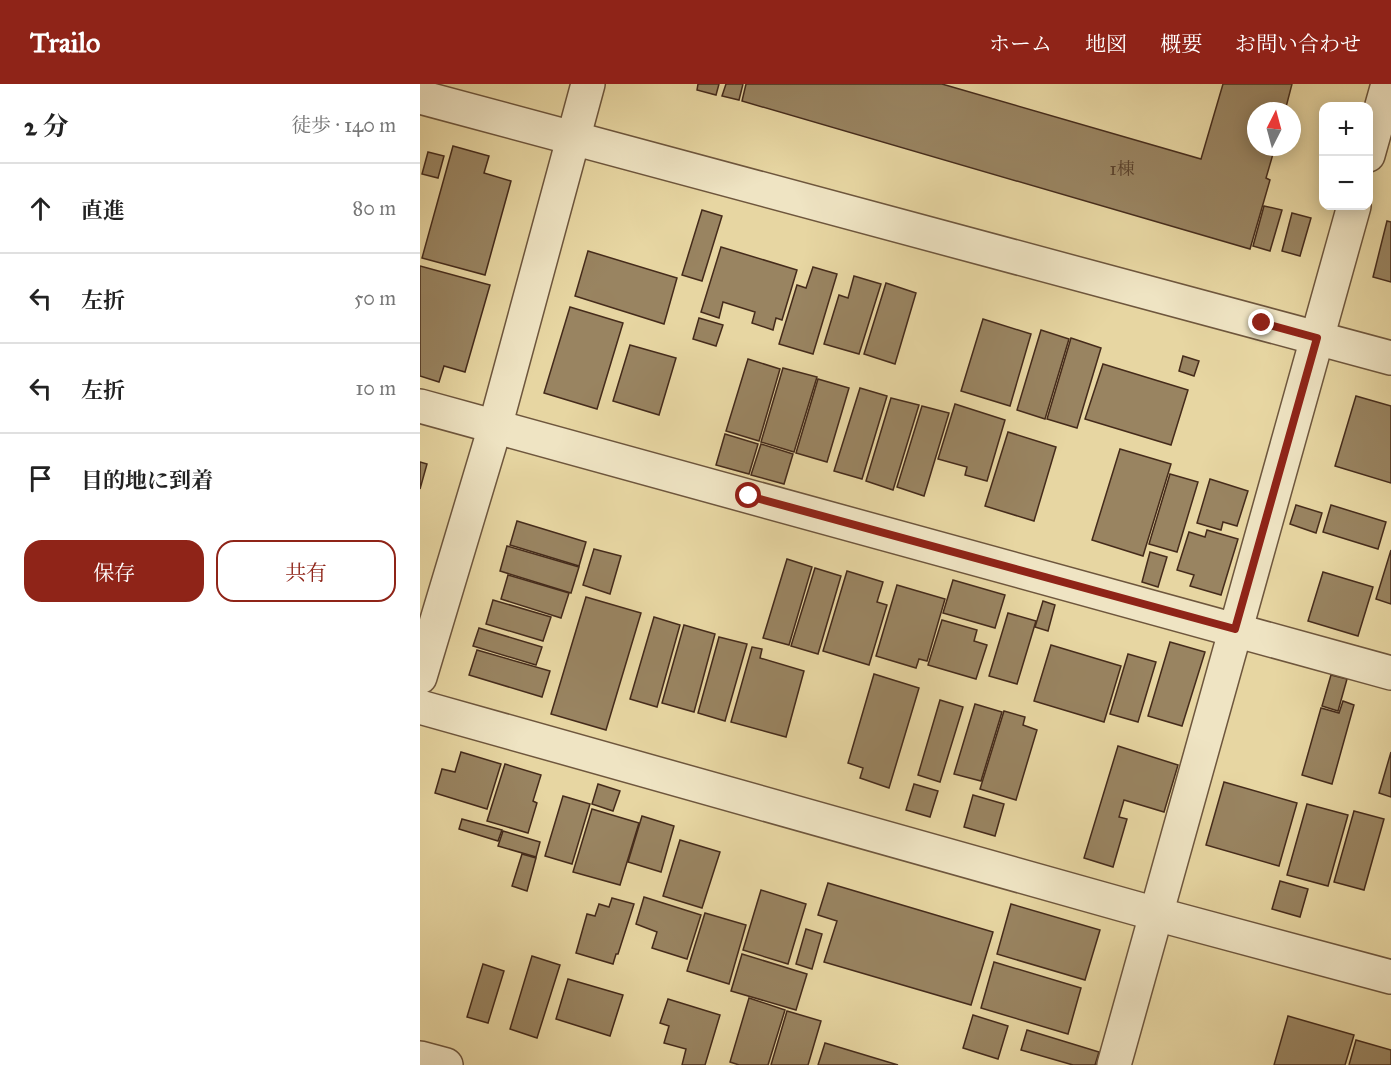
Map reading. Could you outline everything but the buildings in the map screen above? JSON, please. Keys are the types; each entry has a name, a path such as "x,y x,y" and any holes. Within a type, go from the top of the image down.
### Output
{"street":[{"path":"420,677 495,427 588,84"},
{"path":"1373,137 1389,84"},
{"path":"420,97 1391,358"},
{"path":"1114,1065 1353,210"},
{"path":"420,406 1391,673"},
{"path":"420,707 1156,914 1391,977"},
{"path":"420,1058 446,1065"}],"route":[{"path":"749,496 1235,629 1317,338 1262,323"}]}
